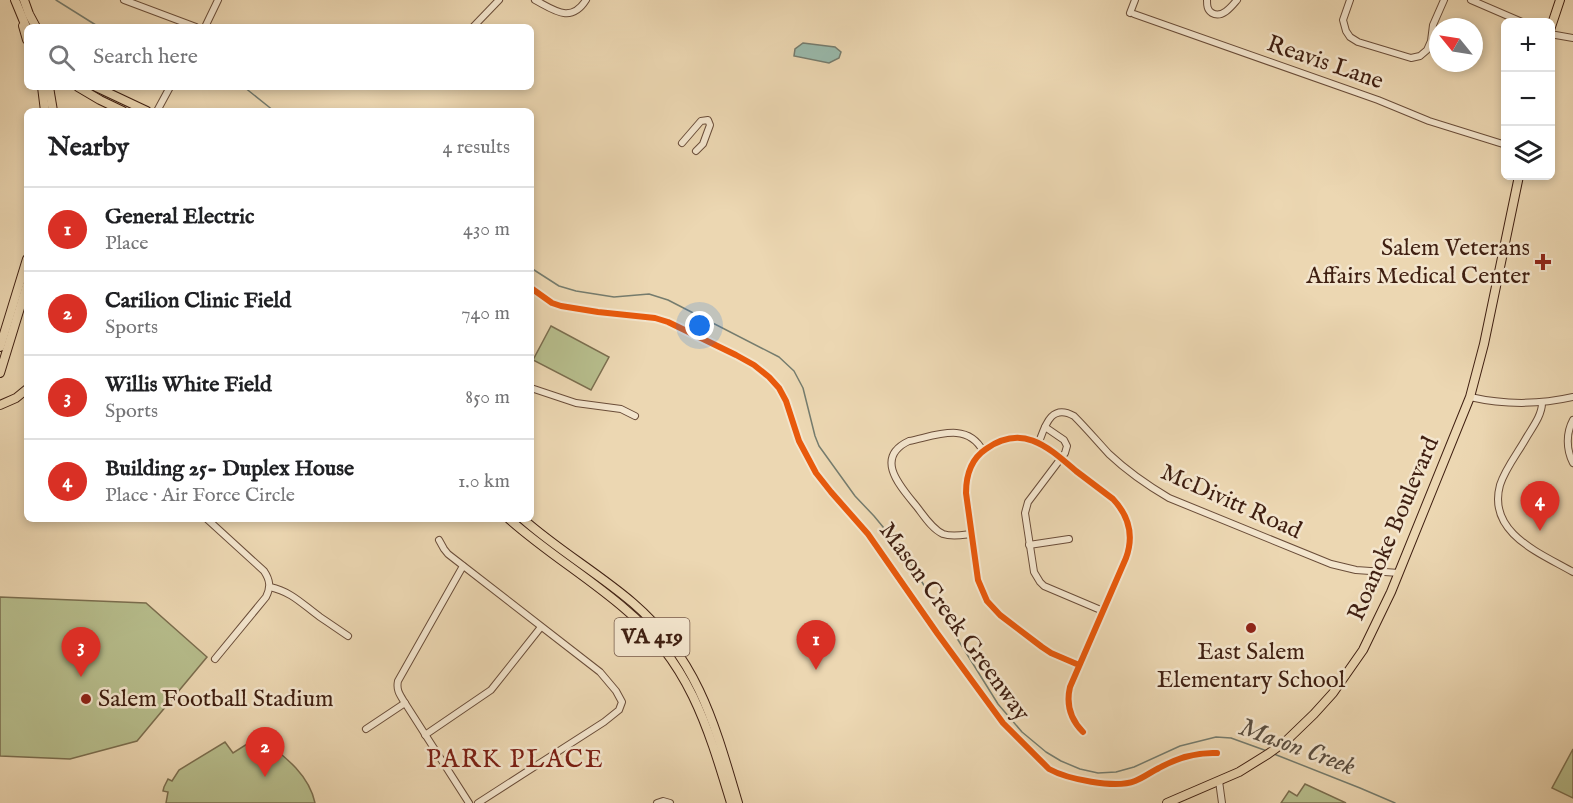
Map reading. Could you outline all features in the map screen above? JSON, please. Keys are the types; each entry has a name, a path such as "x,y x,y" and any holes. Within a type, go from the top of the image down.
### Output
{"main road":[{"path":"15,0 24,30"},
{"path":"24,0 34,24"},
{"path":"1555,18 1560,0"},
{"path":"19,13 24,24"},
{"path":"42,90 45,108"},
{"path":"50,90 52,108"},
{"path":"83,90 117,108"},
{"path":"102,90 141,108"},
{"name":"Roanoke Boulevard","path":"1167,803 1239,772 1284,742 1314,714 1346,677 1366,645 1399,573 1470,397 1484,344 1518,180"},
{"path":"0,347 24,269"},
{"path":"0,372 24,295"},
{"path":"0,403 24,392"},
{"name":"VA 419","path":"513,522 625,609 663,649 682,676 699,707 714,746 731,803"},
{"name":"VA 419","path":"527,522 633,603 672,645 705,700 738,803"}],"street":[{"path":"124,0 188,24"},
{"path":"206,24 218,0"},
{"path":"476,24 499,0"},
{"path":"535,0 568,14 579,9 586,0"},
{"name":"Reavis Lane","path":"1135,0 1132,14 1378,100 1429,121 1501,143"},
{"path":"1207,0 1208,10 1217,15 1237,0"},
{"path":"1350,0 1344,20 1350,37 1358,42 1411,58 1420,56 1427,50 1433,25 1444,0"},
{"path":"1471,0 1513,18"},
{"path":"1555,33 1573,38"},
{"path":"159,108 168,90"},
{"path":"682,143 701,121 708,120 710,124 703,144 696,151"},
{"path":"534,389 576,403 621,409 634,416"},
{"path":"1470,397 1504,403 1542,403 1573,397"},
{"path":"1542,403 1537,419 1503,477 1499,493 1499,510 1506,526 1518,539 1573,572"},
{"name":"McDivitt Road","path":"1045,427 1056,413 1070,413 1124,468 1169,498 1331,564 1356,570 1399,573"},
{"path":"1573,420 1568,429 1568,449 1573,463"},
{"path":"1039,442 1045,427 1064,440 1067,446 1065,453 1025,509 1034,572 1040,582 1050,589 1103,611"},
{"path":"971,534 951,536 934,528 895,478 891,465 896,452 909,441 955,432 971,436 983,451"},
{"path":"1079,665 1042,647 992,608 982,592 971,534 966,484 971,466 978,455 997,443 1014,438 1039,442 1113,499 1122,510 1129,526 1128,552 1070,687 1068,702 1071,716 1083,732"},
{"path":"210,522 264,571 270,587 266,597 215,659"},
{"path":"1029,545 1069,539"},
{"path":"439,540 448,554 600,672 621,699 619,710 604,722 478,803"},
{"path":"463,566 398,681 398,693 469,803"},
{"path":"270,587 294,596 348,636"},
{"path":"425,735 491,690 541,627"},
{"path":"366,729 405,703"},
{"path":"1219,781 1222,803"},
{"path":"657,803 663,801 670,803"}],"green space":[{"path":"551,326 609,357 591,390 534,361"},
{"name":"Salem Football Stadium","path":"0,597 146,603 207,657 137,741 70,759 0,756"},
{"path":"262,739 287,759 301,774 315,803 166,803 168,792 163,791 164,787 168,779 172,781 179,770 225,742 233,753 247,744 249,747"},
{"path":"1573,749 1573,798 1552,788"},
{"path":"1305,784 1346,803 1281,803 1289,791 1297,796"}],"shaded area":[{"path":"803,43 835,47 841,52 839,58 829,63 794,56 795,49"}],"waterway":[{"name":"Mason Creek","path":"56,0 94,24"},
{"name":"Mason Creek","path":"248,90 270,108"},
{"name":"Mason Creek","path":"534,270 559,286 576,291 614,297 649,294 668,300 779,357 794,371 803,388 819,446 855,496 902,550 998,704 1022,732 1046,752 1080,769 1098,773 1116,772 1134,767 1180,746 1216,737 1231,738 1267,751"},
{"name":"Mason Creek","path":"1274,754 1395,803"}],"cycle path":[{"name":"Mason Creek Greenway","path":"534,290 552,303 561,306 655,318 668,322 736,355 769,377 779,388 786,401 799,441 816,473 868,534 1003,723 1049,769 1091,782 1116,784 1138,780 1180,759 1217,753"},
{"path":"1079,665 1051,653 1000,615 987,601 978,580 966,493 967,480 970,468 981,453 999,441 1023,438 1045,447 1113,499 1126,519 1130,534 1126,558 1070,687 1070,711 1083,732"}],"place":[{"name":"Salem Veterans Affairs Medical Center","path":"1543,262"},
{"name":"Building 25- Duplex House","path":"1540,531"},
{"name":"East Salem Elementary School","path":"1251,628"},
{"name":"General Electric","path":"816,670"},
{"name":"Willis White Field","path":"81,677"},
{"name":"Salem Football Stadium","path":"86,699"},
{"name":"Carilion Clinic Field","path":"265,777"}],"district":[{"name":"PARK PLACE","path":"515,759"}]}
